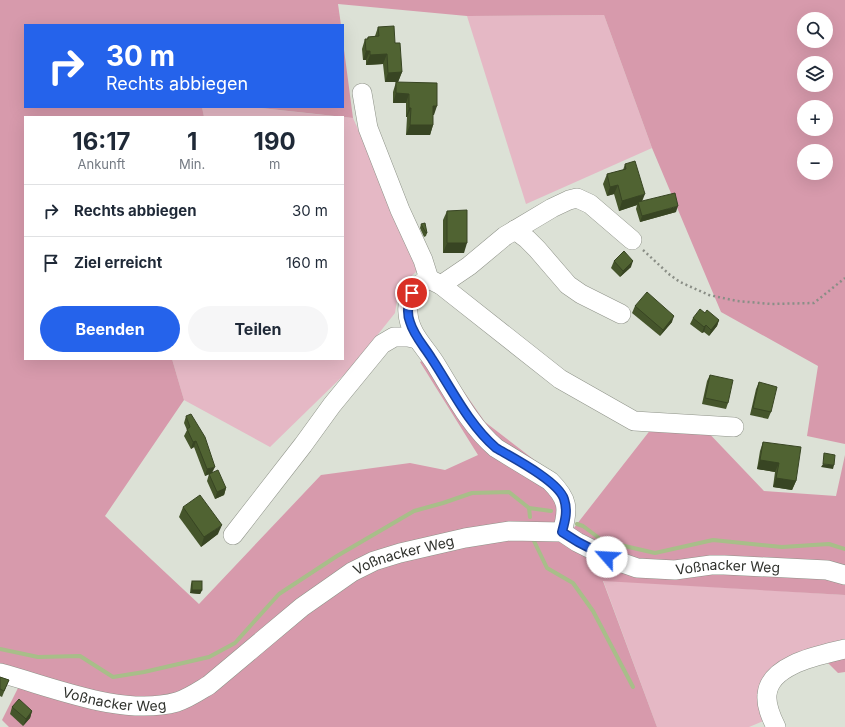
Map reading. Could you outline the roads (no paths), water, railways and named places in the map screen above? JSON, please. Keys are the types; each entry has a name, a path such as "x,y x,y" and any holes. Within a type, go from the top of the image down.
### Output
{"street":[{"path":"362,94 368,128 400,210 435,282 560,378 634,421 734,427"},
{"path":"562,532 566,518 564,498 550,481 496,448 489,442 470,418 429,354 417,339 409,322 407,307 412,293 418,286 435,282 469,266 506,236 562,202 577,198 590,204 632,240"},
{"path":"515,230 527,238 568,285 581,294 596,300 621,314"},
{"path":"233,534 303,445 332,405 382,344 394,337 408,337 417,339"},
{"name":"Voßnacker Weg","path":"0,673 108,703 140,706 165,705 194,695 209,685 317,596 352,572 374,561 400,553 487,534 510,531 562,532 617,562 638,568 675,570 711,565 724,565 827,570 845,575"},
{"path":"776,727 769,712 766,694 773,679 778,674 793,665 810,658 845,649"}],"waterway":[{"path":"0,649 38,657 80,656 113,677 144,672 209,657 235,643 279,594 337,556 414,511 472,493 509,492 529,508 551,511"},
{"path":"529,508 530,517"},
{"path":"577,524 583,526 603,541 655,553 713,540 782,547 829,544 845,549"},
{"path":"533,539 547,568 573,583 593,611 633,687"}]}
